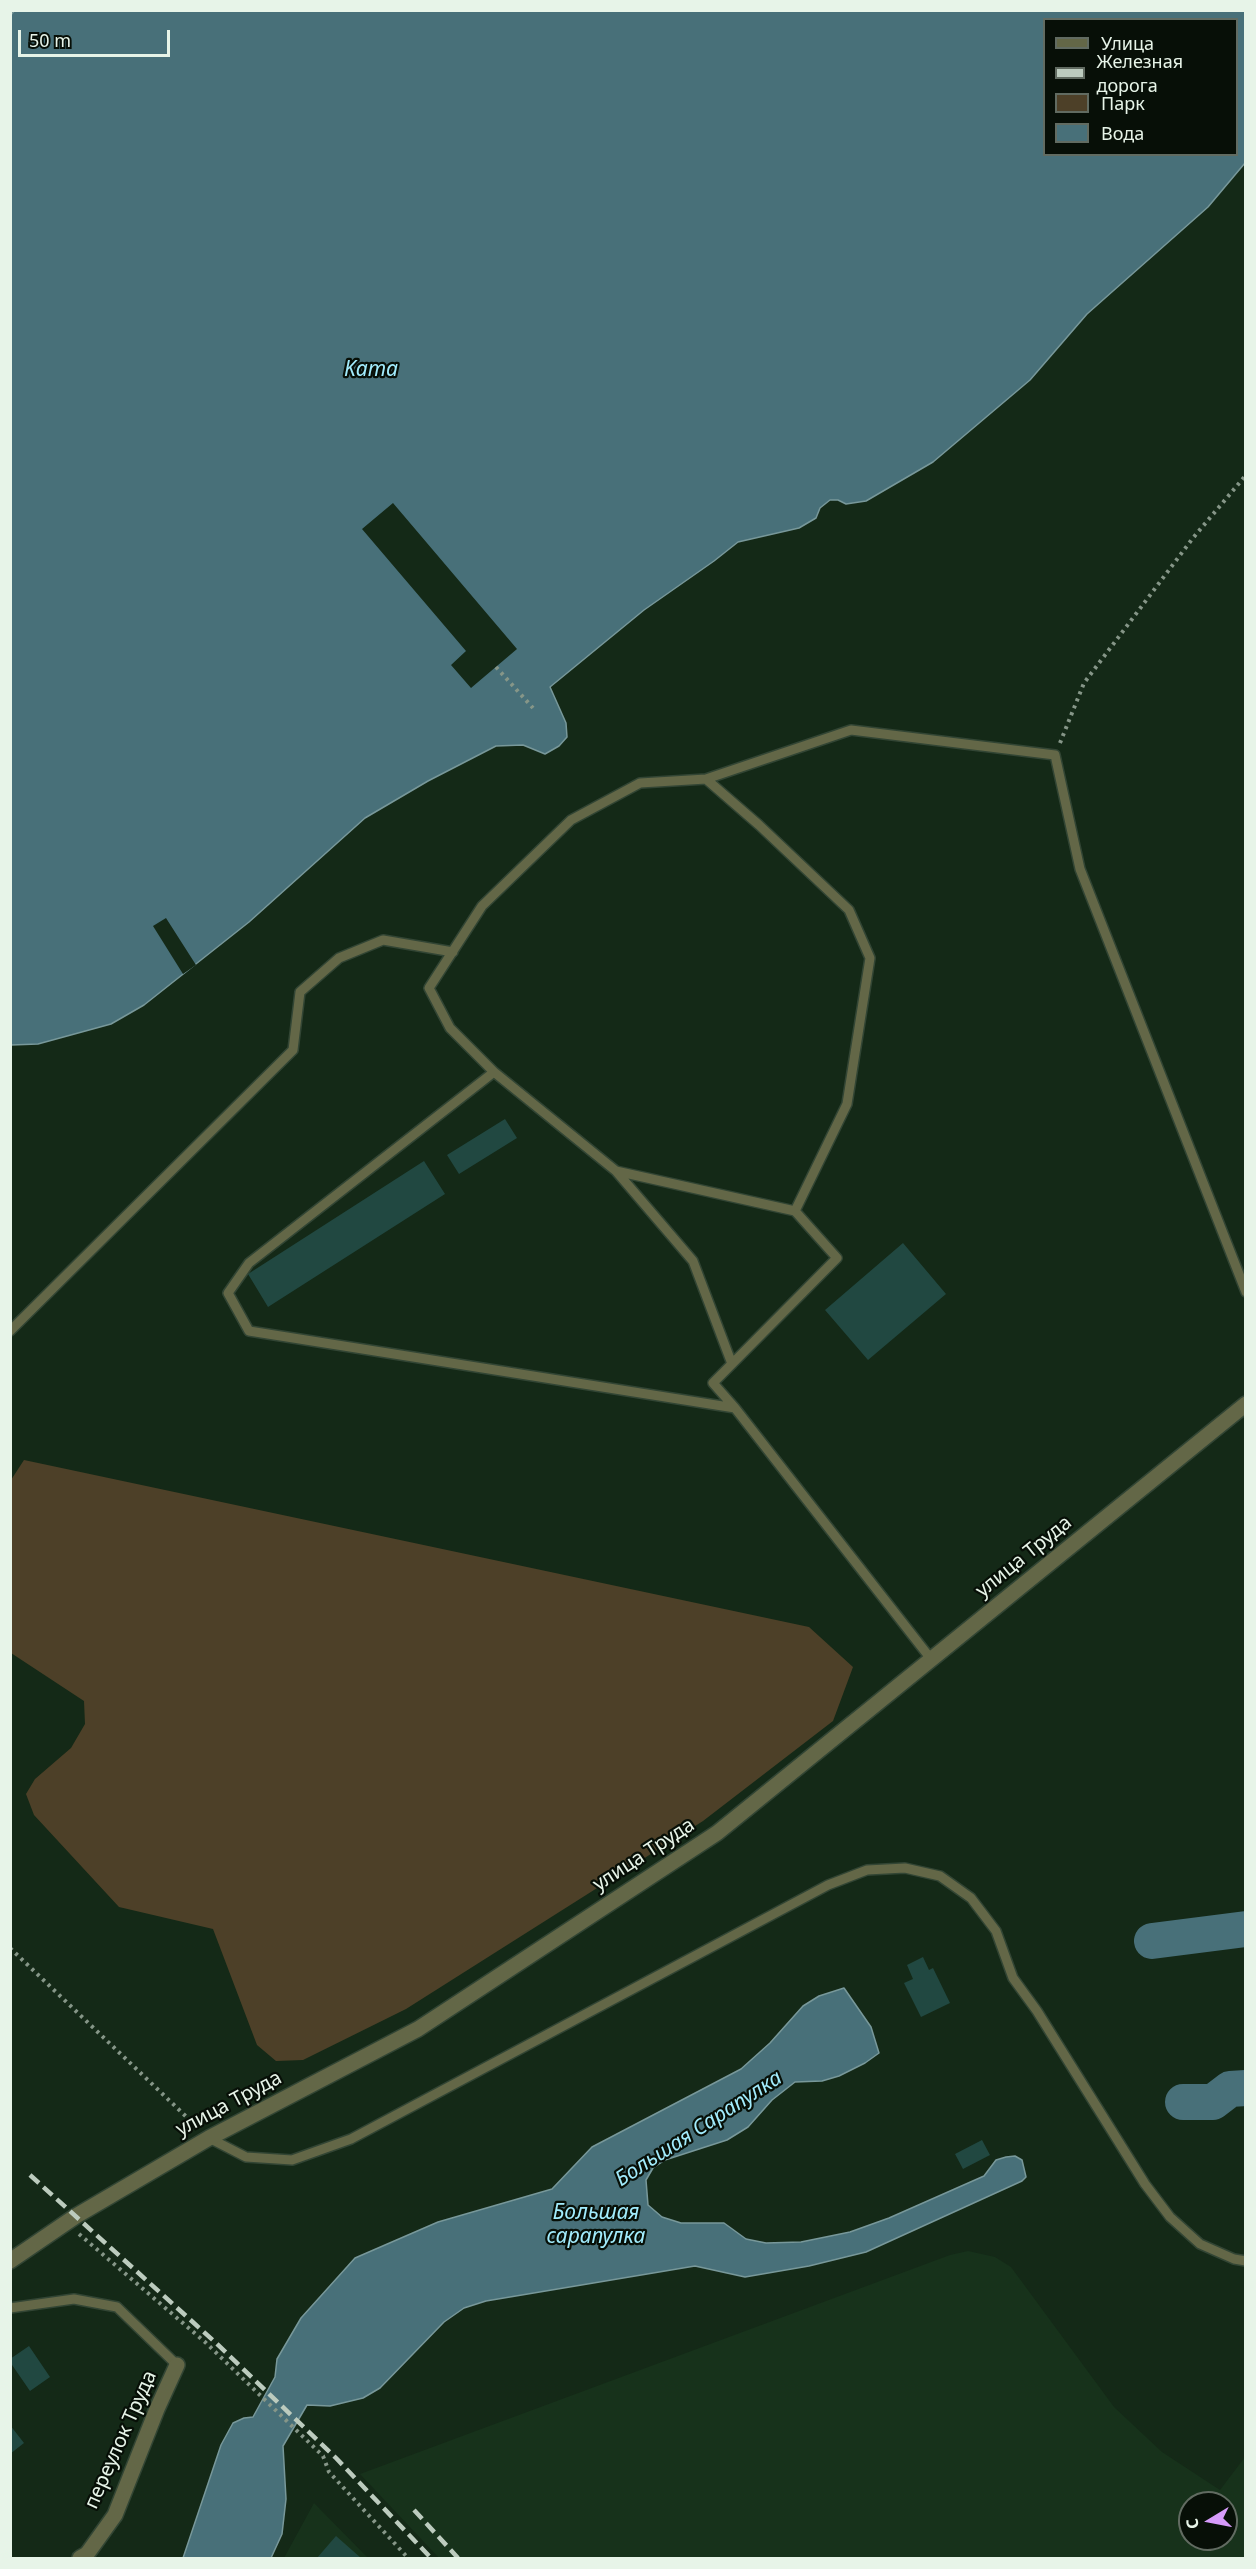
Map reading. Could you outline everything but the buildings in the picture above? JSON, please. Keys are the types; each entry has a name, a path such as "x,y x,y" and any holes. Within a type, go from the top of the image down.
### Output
{"street":[{"name":"улица Труда","path":"10,2261 66,2223 209,2138 418,2029 717,1833 1245,1404"},
{"name":"переулок Труда","path":"80,2559 87,2554 115,2514 157,2409 177,2366"}],"lane":[{"path":"732,1364 693,1261 616,1171 494,1072 450,1028 429,988 482,906 571,820 640,783 706,779 851,730 1055,755 1080,869 1245,1292"},
{"path":"706,779 759,825 849,910 870,958 848,1104 795,1211"},
{"path":"10,1331 292,1050 300,992 339,958 382,940 453,952"},
{"path":"494,1072 249,1263 228,1293 249,1331 735,1408"},
{"path":"616,1171 795,1211 837,1258 713,1383 931,1659"},
{"path":"209,2138 246,2157 292,2160 351,2139 828,1885 867,1870 905,1868 940,1876 971,1898 996,1931 1013,1978 1037,2011 1145,2184 1170,2217 1200,2244 1234,2259 1245,2261"},
{"path":"10,2308 74,2299 117,2307 177,2366"}],"path":[{"path":"1055,755 1084,683 1193,538 1245,475"},
{"path":"496,667 533,708"},
{"path":"10,1948 209,2138"},
{"path":"66,2223 231,2367 323,2456 329,2472 408,2559"}],"shaded area":[{"path":"968,2251 995,2257 1011,2267 1114,2407 1162,2452 1220,2490 1245,2457 1245,2558 439,2558 360,2474 950,2255"},
{"path":"314,2503 368,2558 284,2558"}],"green space":[{"path":"24,1460 809,1627 853,1667 833,1721 703,1821 406,2009 303,2060 276,2061 257,2045 213,1929 119,1907 34,1815 26,1794 35,1779 71,1748 85,1724 84,1701 11,1653 11,1480"}],"water":[{"name":"Kama","path":"15,10 1245,11 1245,163 1208,207 1087,314 1030,380 933,462 866,501 846,504 838,500 830,500 820,508 816,518 799,528 738,542 644,610 550,687 566,723 567,737 559,746 545,754 523,745 496,746 428,781 365,818 249,922 144,1005 111,1024 38,1044 11,1045 10,16"},
{"name":"Большая сарапулка","path":"844,1988 871,2027 879,2053 839,2076 822,2081 795,2082 772,2100 748,2127 727,2140 665,2160 653,2168 646,2180 648,2205 662,2217 681,2223 724,2223 746,2239 766,2243 801,2242 850,2232 889,2218 984,2176 996,2160 1006,2157 1015,2156 1022,2160 1026,2177 1022,2181 866,2252 809,2266 745,2277 695,2266 486,2301 464,2308 444,2322 380,2388 363,2398 330,2406 307,2405 283,2446 286,2499 282,2534 271,2558 183,2558 221,2445 233,2423 253,2417 275,2377 277,2359 301,2318 355,2258 438,2222 552,2189 592,2147 741,2069 770,2043 803,2006 819,1996"}],"pier":[{"path":"393,503 517,649 471,688 451,665 466,651 362,529"},
{"path":"166,918 196,965 183,974 153,926"}],"waterway":[{"name":"Большая Сарапулка","path":"1152,1941 1246,1929"},
{"name":"Большая Сарапулка","path":"1183,2102 1213,2102 1230,2089 1246,2088"}],"railway":[{"path":"30,2175 216,2343 336,2458 431,2558"},
{"path":"414,2510 458,2558"}]}
